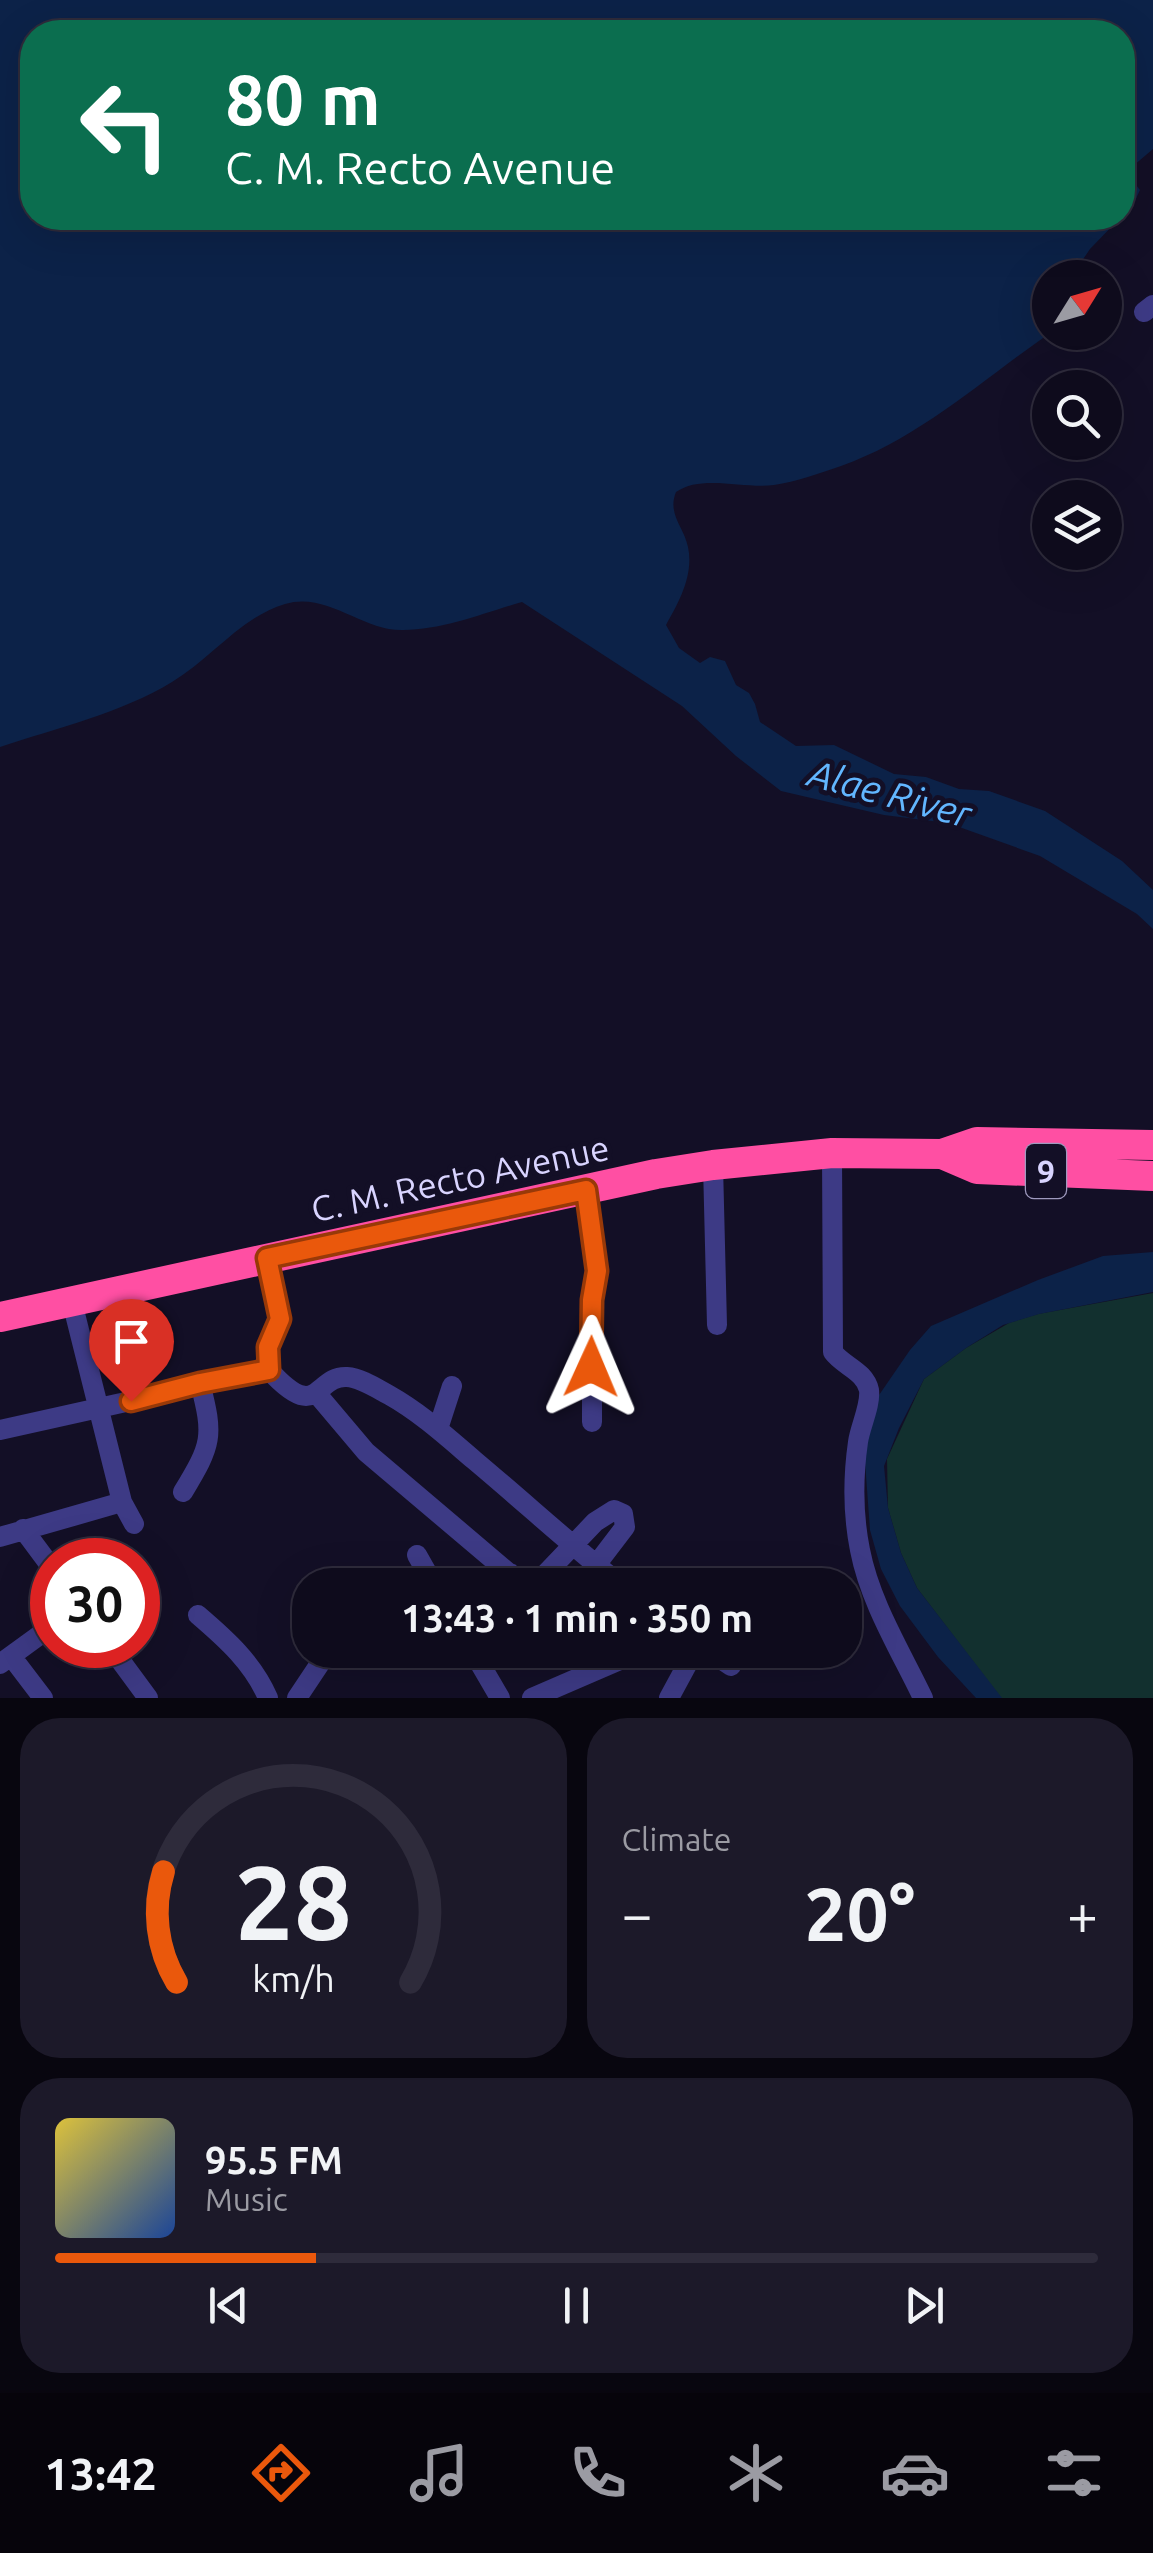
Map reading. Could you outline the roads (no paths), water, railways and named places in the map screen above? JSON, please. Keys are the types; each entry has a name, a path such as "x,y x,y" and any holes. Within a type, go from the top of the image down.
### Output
{"highway":[{"name":"C. M. Recto Avenue","path":"0,1318 713,1164 832,1152 942,1154 977,1142 1153,1146"},
{"name":"C. M. Recto Avenue","path":"942,1154 978,1169 1153,1176"}],"street":[{"path":"1109,1144 1153,1128"},
{"path":"832,1152 833,1352 840,1362 864,1378 870,1392 858,1442 855,1513 860,1550 869,1586 923,1698"},
{"path":"713,1164 716,1325"},
{"path":"586,1190 597,1271 592,1300 592,1422"},
{"path":"267,1258 280,1319 268,1347 269,1370 298,1394 317,1394 346,1377 365,1382 408,1406 600,1568"},
{"path":"72,1302 96,1410 122,1502 134,1524"},
{"path":"0,1430 269,1370"},
{"path":"183,1492 208,1447 210,1417 200,1383"},
{"path":"438,1430 452,1386"},
{"path":"317,1394 366,1452 494,1568"},
{"path":"0,1536 122,1502"},
{"path":"551,1568 603,1514 614,1510 626,1520 622,1534 596,1565"},
{"path":"23,1529 30,1538"},
{"path":"416,1555 424,1568"},
{"path":"198,1615 230,1642 268,1698"},
{"path":"30,1642 6,1660 43,1698"},
{"path":"126,1668 148,1698"},
{"path":"298,1698 317,1668"},
{"path":"482,1668 500,1698"},
{"path":"532,1698 584,1668"},
{"path":"669,1698 685,1668"}],"water":[{"name":"Alae River","path":"0,0 1153,0 1153,149 1135,164 1135,20 20,20 20,230 1108,230 1083,260 1032,260 1032,346 921,426 869,455 799,480 762,486 698,484 676,492 674,507 688,547 689,568 666,625 679,648 700,663 710,657 725,661 736,685 749,693 760,722 796,746 834,745 894,774 926,777 959,789 989,791 1045,811 1122,861 1153,890 1153,929 1137,914 1040,856 948,823 884,815 781,791 682,706 522,602 448,624 403,630 373,625 315,603 285,604 254,618 172,682 132,703 0,747"},
{"path":"1153,1252 1153,1292 1039,1314 1003,1325 924,1379 899,1428 884,1466 888,1508 901,1553 917,1588 1002,1698 976,1698 938,1657 900,1606 881,1569 870,1530 864,1448 877,1398 931,1326 1103,1256"}]}
